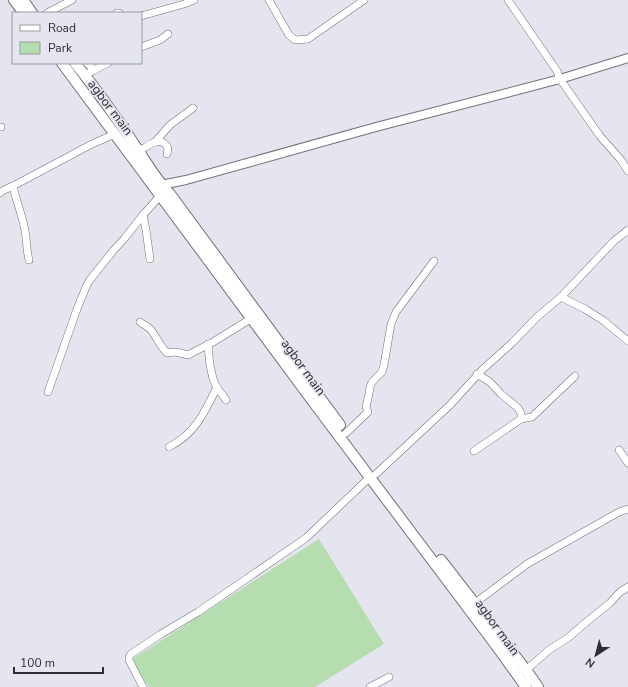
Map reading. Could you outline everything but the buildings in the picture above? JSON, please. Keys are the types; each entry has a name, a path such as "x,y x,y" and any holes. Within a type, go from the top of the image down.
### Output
{"main road":[{"path":"14,0 23,12"},
{"path":"23,0 31,12"},
{"name":"agbor main","path":"63,64 160,196 210,255 346,433 373,476 475,603 538,687"},
{"name":"agbor main","path":"76,64 90,73 139,152 161,185 170,194 252,318 373,476 526,687"}],"street":[{"path":"50,12 72,0"},
{"path":"142,16 194,0"},
{"path":"269,0 289,35 295,40 308,39 364,0"},
{"path":"508,0 557,71 560,79 600,136 621,160 628,171"},
{"path":"142,47 160,40 168,34"},
{"path":"161,185 186,180 560,79 628,58"},
{"path":"87,64 90,73 106,64"},
{"path":"139,152 155,142 170,125 193,108"},
{"path":"0,193 92,144 115,134"},
{"path":"155,142 160,142 166,145 168,148 167,154"},
{"path":"14,186 24,228 26,249 29,260"},
{"path":"48,392 77,309 89,281 160,196"},
{"path":"143,215 150,259"},
{"path":"143,687 129,660 131,654 198,612 306,538 450,405 477,374 512,343 537,317 561,297 614,241 628,230"},
{"path":"346,433 368,412 366,407 370,388 372,382 382,372 391,324 396,312 434,261"},
{"path":"561,297 585,309 604,321 628,341"},
{"path":"140,322 151,330 167,352 176,352 188,355 214,342 252,318"},
{"path":"208,344 209,359 217,387 226,400"},
{"path":"477,374 490,382 501,394 518,408 521,413 521,420"},
{"path":"474,451 521,420 532,417 575,376"},
{"path":"169,447 186,436 194,428 202,417 217,387"},
{"path":"619,450 628,464"},
{"path":"475,603 527,564 628,508"},
{"path":"526,670 549,650 569,637 610,603 620,592 628,587"},
{"path":"370,687 389,677"}],"green space":[{"path":"319,539 384,644 315,687 149,687 131,660"}]}
